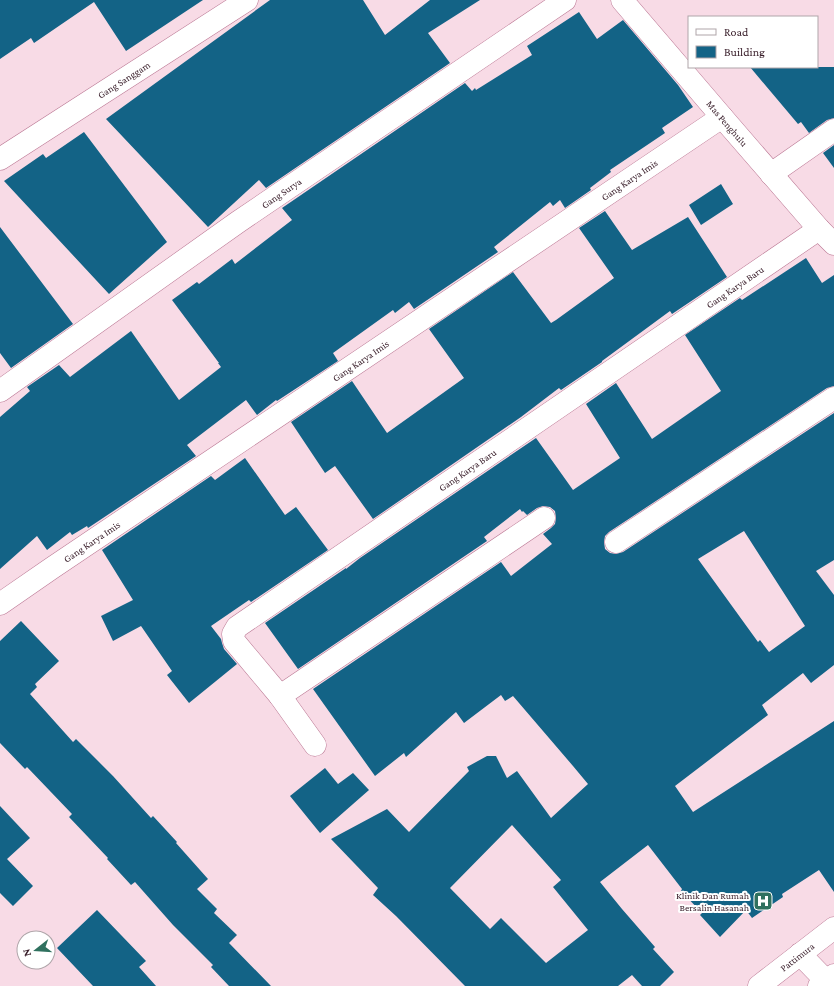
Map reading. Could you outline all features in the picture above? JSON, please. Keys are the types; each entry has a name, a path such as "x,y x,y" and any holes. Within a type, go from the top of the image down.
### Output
{"street":[{"name":"Gang Sanggam","path":"0,159 247,0"},
{"name":"Gang Surya","path":"0,391 238,222 565,0"},
{"name":"Mas Penghulu","path":"622,0 771,174 834,244"},
{"name":"Gang Karya Imis","path":"0,604 722,117"},
{"path":"771,174 834,130"},
{"name":"Gang Karya Baru","path":"315,745 280,696 234,641 233,634 237,627 819,229"},
{"path":"616,542 834,398"},
{"path":"280,696 544,518"},
{"name":"Pattimura","path":"759,986 834,928"},
{"path":"800,954 827,982"}],"building":[{"path":"0,0 203,0 126,51 94,2 34,43 31,38 0,59"},
{"path":"270,0 363,0 385,35 430,0 480,0 428,33 450,63 266,188 259,180 208,227 106,119"},
{"path":"579,12 597,39 623,20 678,85 693,107 662,128 665,133 610,170 611,172 590,188 591,190 565,208 560,200 553,206 550,202 494,247 498,252 414,309 409,302 395,313 393,310 333,353 338,361 277,401 276,400 257,415 246,400 187,445 196,456 88,528 87,526 72,535 70,532 47,550 37,536 0,569 0,417 30,391 27,387 59,365 70,377 131,331 179,400 221,367 172,300 197,282 199,284 232,259 235,264 292,220 282,208 465,83 472,91 475,88 476,90 532,55 527,46"},
{"path":"834,67 834,118 827,120 809,133 801,122 798,124 751,68"},
{"path":"84,132 167,242 109,294 4,181 43,154 46,158"},
{"path":"834,145 834,168 823,153"},
{"path":"721,184 733,204 701,225 689,205"},
{"path":"605,211 632,250 688,217 727,277 672,314 670,311 602,362 561,390 559,388 521,417 373,519 335,466 325,473 291,422 352,381 387,433 464,378 429,329 513,272 551,323 556,320 614,278 579,228"},
{"path":"0,227 73,324 11,368 0,353"},
{"path":"806,258 822,283 834,275 834,386 827,388 609,532 605,536 605,549 610,553 616,554 623,552 834,413 834,560 816,571 834,595 834,665 811,683 803,673 762,705 768,715 675,786 693,812 834,721 834,892 819,870 782,894 783,897 752,918 746,910 720,937 700,915 702,913 681,891 682,889 648,845 600,882 655,947 653,949 674,972 660,986 642,986 632,975 618,986 465,986 396,916 373,895 378,888 331,839 387,809 409,832 469,771 467,767 487,756 496,756 507,778 517,771 551,818 588,784 513,696 505,701 501,695 464,723 456,712 406,757 404,753 375,776 313,689 501,562 511,576 552,544 543,534 555,524 555,511 550,507 543,506 527,515 520,509 484,537 487,541 298,669 265,623 536,438 573,490 620,458 586,404 616,383 652,439 721,391 685,335 740,298 742,300","holes":["744,531 805,626 769,652 760,640 758,642 698,559","512,825 561,880 553,887 588,930 546,963 501,918 490,929 450,888"]},
{"path":"245,458 285,515 296,507 328,550 251,602 249,600 211,626 221,639 224,649 237,664 189,703 167,675 172,671 141,626 113,641 101,616 133,600 102,550 211,476 215,480"},
{"path":"21,621 59,661 35,684 37,687 30,694 73,742 76,739 113,776 151,818 153,816 208,879 197,889 217,909 214,913 237,935 229,943 271,986 229,986 211,967 213,965 173,925 135,882 131,885 107,859 108,858 69,817 72,814 27,767 25,769 0,743 0,641"},
{"path":"325,768 338,784 353,773 369,790 320,833 290,796"},
{"path":"0,806 30,838 7,859 33,886 13,906 0,893"},
{"path":"97,910 146,961 139,967 156,986 93,986 57,948"}],"place":[{"name":"Klinik Dan Rumah Bersalin Hasanah","path":"763,901"}]}
